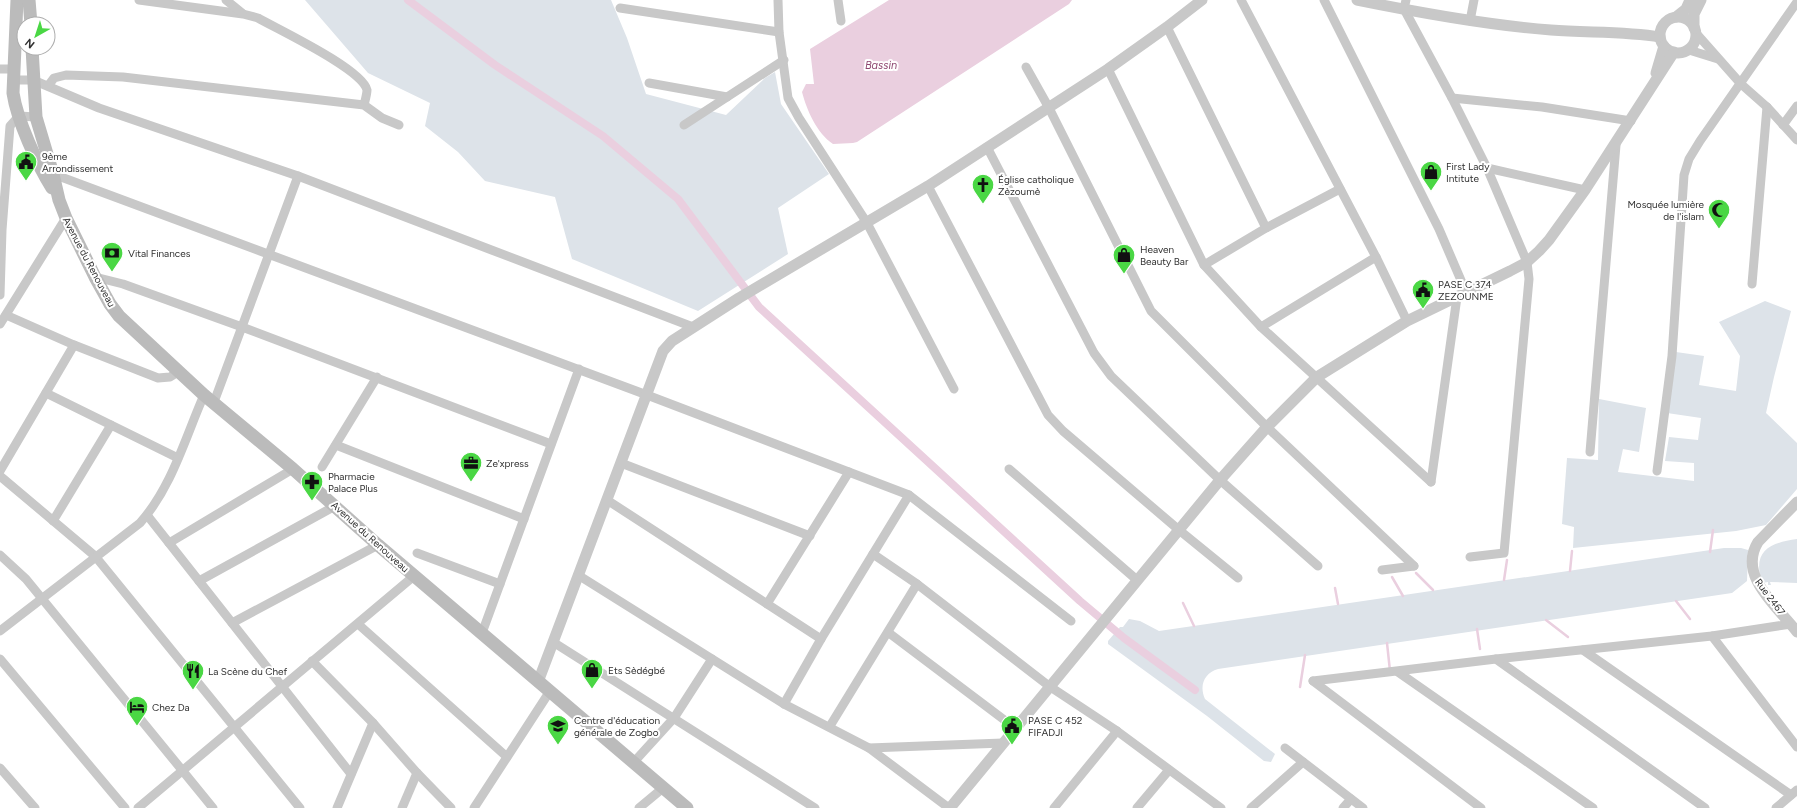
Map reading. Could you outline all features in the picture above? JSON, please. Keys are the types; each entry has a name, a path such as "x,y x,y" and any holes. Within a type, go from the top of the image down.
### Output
{"main road":[{"name":"Avenue du Renouveau","path":"17,0 14,75 15,105 39,164 59,200 66,218 95,277 110,304 119,316 178,372 293,469 414,576 687,808"},
{"path":"29,0 30,16"},
{"name":"Avenue du Renouveau","path":"32,56 36,118 53,174 59,200"}],"street":[{"path":"139,0 243,14 258,18 340,64 360,79 367,90 364,105"},
{"path":"226,0 243,14"},
{"path":"778,0 779,32 788,98 799,118 867,223 954,389"},
{"path":"838,0 841,21"},
{"path":"538,682 578,574 667,345 752,290 928,186 1049,108 1108,69 1202,0"},
{"path":"1241,0 1376,257 1407,321"},
{"path":"1108,69 1204,265 1261,327 1431,482 1461,294 1439,229 1324,0"},
{"path":"1357,0 1405,5 1470,21 1552,30 1642,34 1662,38 1674,52 1682,53 1689,50 1695,42 1694,14 1701,0"},
{"path":"1470,21 1474,0"},
{"path":"1653,84 1665,23 1686,9 1690,0"},
{"path":"1657,470 1672,356 1684,175 1688,159 1797,2"},
{"path":"1405,5 1487,168 1527,262 1529,279 1504,553 1470,557"},
{"path":"620,8 779,32"},
{"path":"1676,17 1686,19 1741,84 1768,107 1797,140"},
{"path":"1167,27 1266,228"},
{"path":"1689,50 1719,59"},
{"path":"578,574 784,704 830,726 869,748 949,808 1220,480 1267,427 1317,377 1407,321 1527,262 1549,240 1616,145 1674,52"},
{"path":"684,125 784,60"},
{"path":"1026,66 1049,108 1151,311 1267,427 1414,566 1382,570"},
{"path":"0,69 14,75 33,80 99,108 298,176 693,327"},
{"path":"48,86 54,78 66,75 123,77 364,105 382,118 399,125"},
{"path":"649,83 727,97"},
{"path":"1452,98 1542,107 1631,121"},
{"path":"1783,125 1797,106"},
{"path":"1752,284 1768,107"},
{"path":"0,295 3,182 10,126 19,116 36,118"},
{"path":"1590,452 1616,145"},
{"path":"988,147 1094,353 1111,376 1220,480 1318,566"},
{"path":"1487,168 1585,190"},
{"path":"53,174 579,369 909,495 1071,621"},
{"path":"0,631 42,600 95,556 140,523 147,516 165,488 178,458 209,398 242,327 298,176"},
{"path":"928,186 1048,415 1063,431 1238,578"},
{"path":"1204,265 1266,228 1340,189"},
{"path":"0,324 66,218"},
{"path":"1261,327 1376,257"},
{"path":"95,277 123,284 242,327 378,377 551,444"},
{"path":"6,315 74,345 158,378 170,376 178,372"},
{"path":"0,471 74,345"},
{"path":"482,633 579,369"},
{"path":"322,467 378,377"},
{"path":"46,393 178,458"},
{"path":"53,521 111,425"},
{"path":"336,445 524,519"},
{"path":"621,463 810,536"},
{"path":"169,543 293,469"},
{"path":"1009,469 1137,580"},
{"path":"767,604 849,472"},
{"path":"0,476 95,556 300,808"},
{"path":"784,704 909,495"},
{"path":"607,500 822,639"},
{"name":"Rue 2467","path":"1794,628 1759,586 1754,577 1752,558 1754,549 1758,542 1797,502"},
{"path":"199,581 335,506"},
{"path":"147,516 351,774"},
{"path":"232,623 378,545"},
{"path":"417,553 500,584"},
{"path":"873,554 917,584 1049,686 1117,732 1221,808"},
{"path":"0,555 26,579 212,808"},
{"path":"138,808 414,576"},
{"path":"830,726 889,633 917,584"},
{"path":"358,624 507,757"},
{"path":"1481,808 1313,681 1398,672 1496,659 1794,628"},
{"path":"889,633 1015,728"},
{"path":"1712,636 1797,747"},
{"path":"553,642 815,808"},
{"path":"1583,650 1794,792 1776,808"},
{"path":"633,763 674,718 712,659"},
{"path":"1496,659 1705,808"},
{"path":"0,660 126,808"},
{"path":"312,662 373,723 417,773 452,808"},
{"path":"1398,672 1592,808"},
{"path":"474,808 550,691"},
{"path":"337,808 373,723"},
{"path":"1054,808 1117,732"},
{"path":"869,748 1003,743"},
{"path":"1285,748 1363,808"},
{"path":"1251,808 1303,762"},
{"path":"0,768 35,808"},
{"path":"1137,808 1168,770"},
{"path":"402,808 417,773"},
{"path":"639,808 663,788"},
{"path":"1343,808 1352,799"}],"shaded area":[{"path":"305,0 611,0 627,38 646,94 726,115 765,78 775,72 781,104 829,174 778,208 788,254 698,311 572,259 555,197 485,181 458,152 425,126 430,103 368,73"},
{"path":"1765,301 1791,311 1766,413 1797,443 1797,489 1766,525 1736,531 1573,548 1574,527 1562,524 1567,458 1598,460 1599,399 1646,408 1639,452 1623,449 1618,472 1694,481 1694,463 1665,461 1669,437 1698,440 1701,418 1667,413 1676,352 1704,356 1699,385 1736,391 1740,356 1719,322"},
{"path":"1797,539 1797,583 1770,582 1771,585 1768,585 1768,582 1762,583 1759,572 1759,563 1765,550 1778,543"},
{"path":"1724,548 1741,548 1748,550 1747,581 1732,593 1218,669 1213,671 1204,681 1203,694 1205,699 1275,754 1271,762 1264,761 1207,716 1108,644 1108,641 1129,619 1140,621 1159,631"}],"water":[{"name":"Bassin","path":"889,0 1072,0 1069,4 857,142 833,144 817,128 802,92 806,84 814,84 810,49"}],"waterway":[{"path":"408,0 495,65 603,136 678,199 759,307 1080,601 1124,638 1195,690"},
{"path":"1710,552 1713,530"},
{"path":"1570,571 1572,551"},
{"path":"1504,580 1507,560"},
{"path":"1416,573 1433,590"},
{"path":"1392,577 1403,596"},
{"path":"1335,588 1338,604"},
{"path":"1676,601 1690,619"},
{"path":"1183,603 1194,626"},
{"path":"1546,620 1568,637"},
{"path":"1477,629 1480,649"},
{"path":"1387,643 1390,671"},
{"path":"1300,687 1305,655"}],"place":[{"name":"9ème Arrondissement","path":"26,182"},
{"name":"First Lady Intitute","path":"1431,192"},
{"name":"Église catholique Zèzoumè","path":"983,204"},
{"name":"Mosquée lumière de l'islam","path":"1719,230"},
{"name":"Vital Finances","path":"112,272"},
{"name":"Heaven Beauty Bar","path":"1124,274"},
{"name":"PASE C 374 ZEZOUNME","path":"1423,310"},
{"name":"Ze'xpress","path":"471,482"},
{"name":"Pharmacie Palace Plus","path":"312,502"},
{"name":"La Scène du Chef","path":"193,690"},
{"name":"Ets Sèdégbé","path":"592,690"},
{"name":"Chez Da","path":"137,726"},
{"name":"Centre d'éducation générale de Zogbo","path":"558,746"},
{"name":"PASE C 452 FIFADJI","path":"1012,746"}]}
